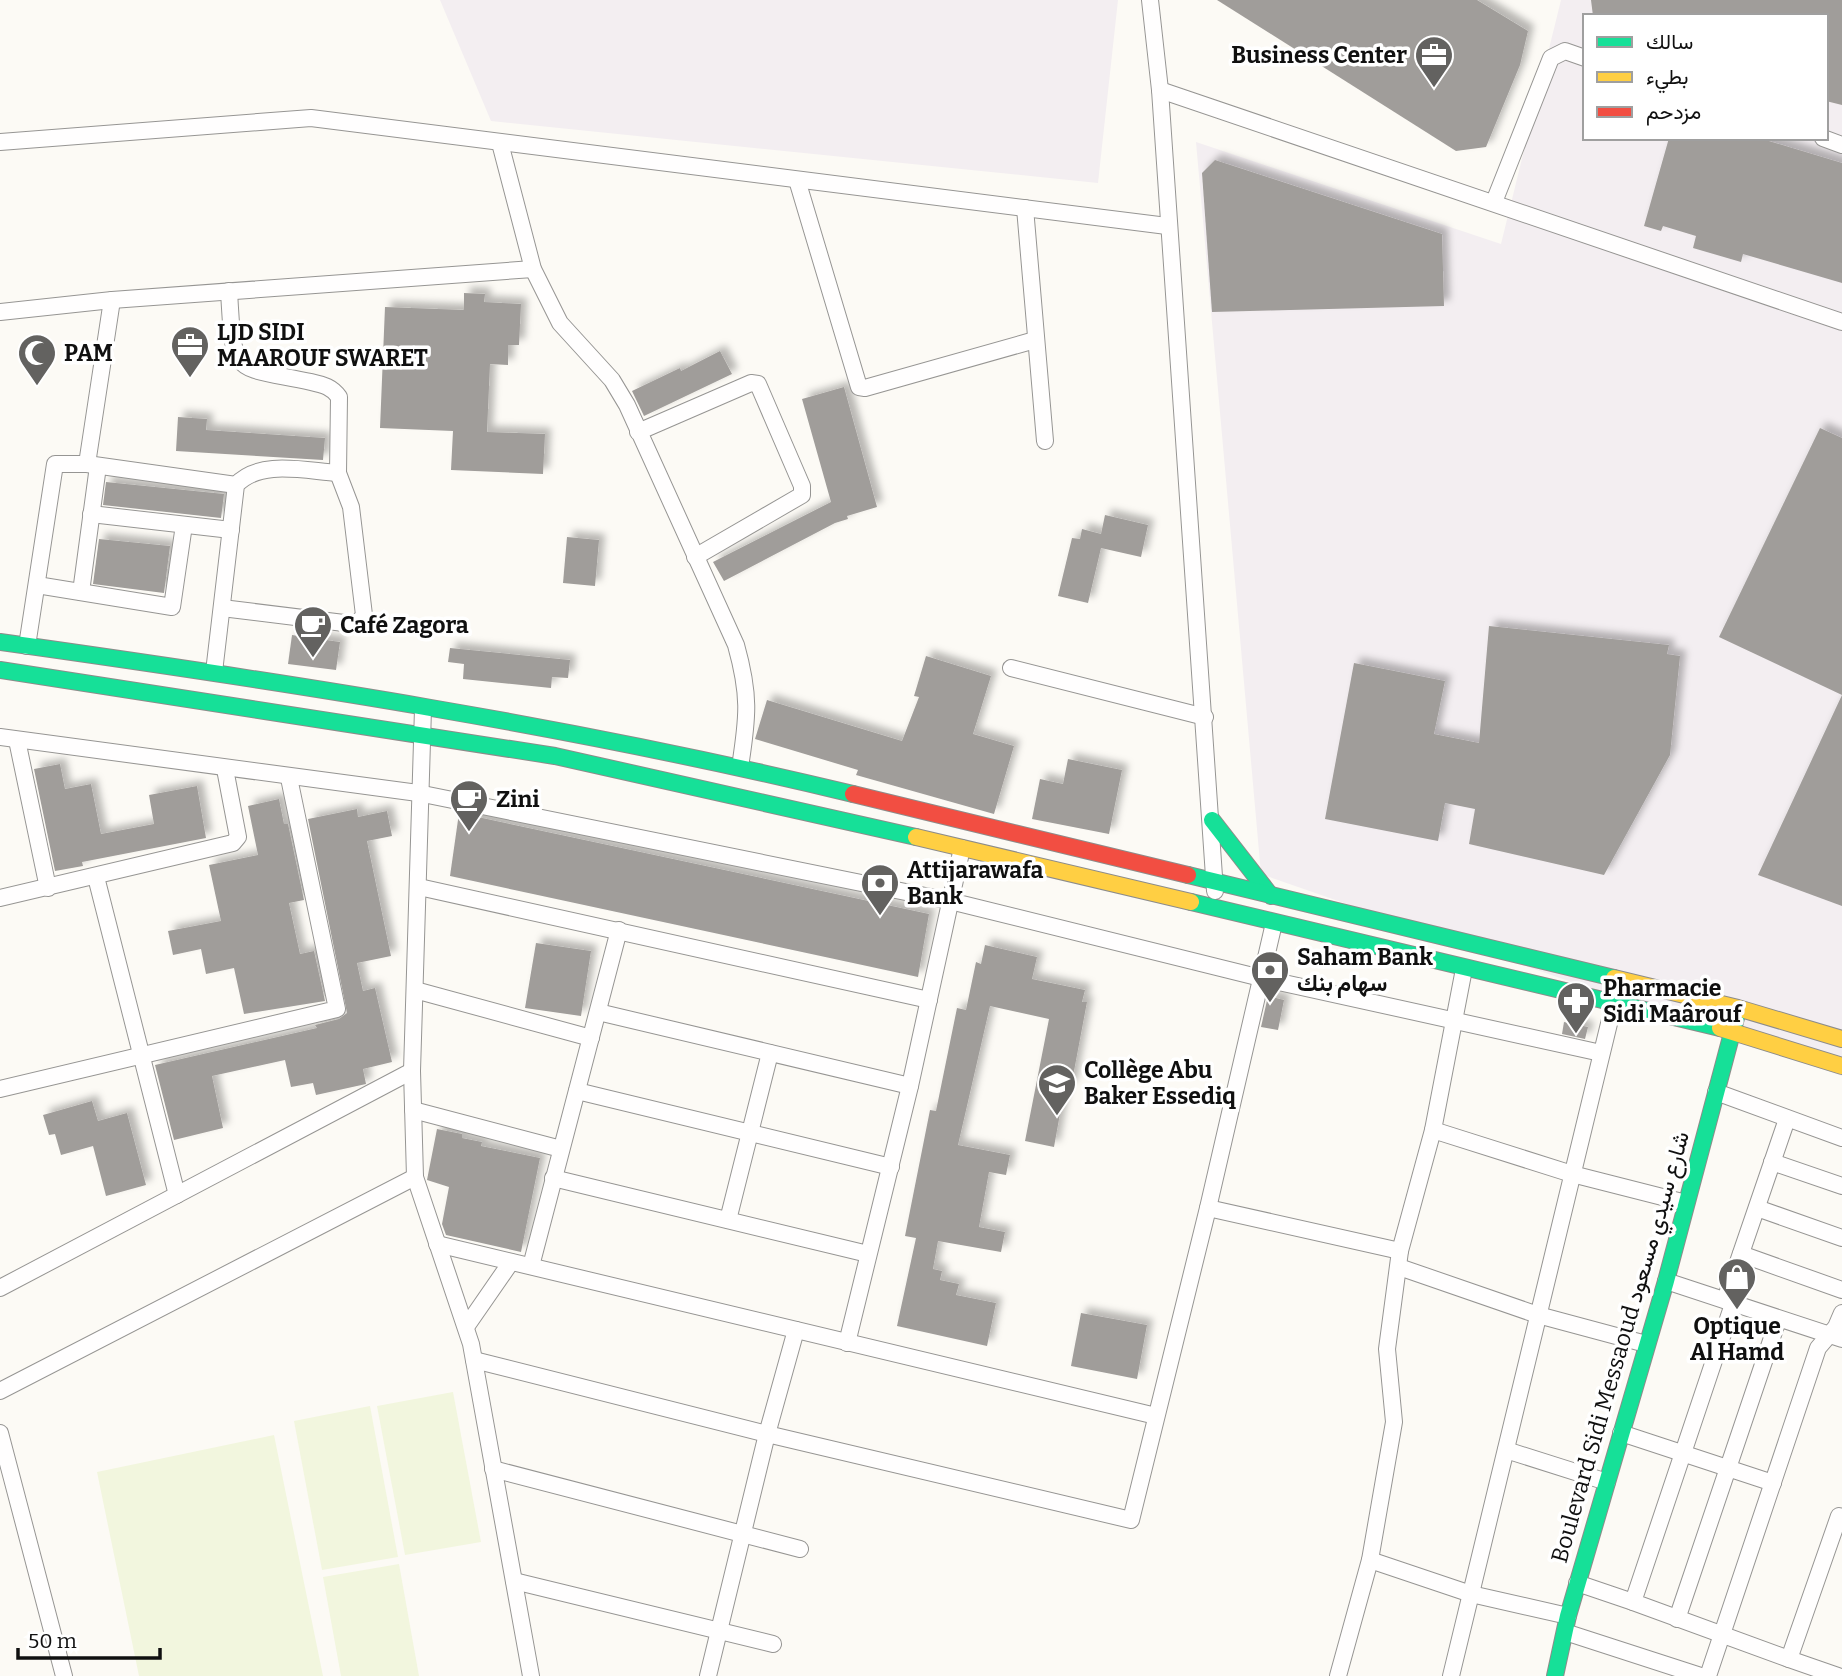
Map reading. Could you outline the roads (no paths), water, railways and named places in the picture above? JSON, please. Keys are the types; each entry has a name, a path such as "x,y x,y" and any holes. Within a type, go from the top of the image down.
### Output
{"street":[{"path":"1150,0 1160,90 1167,226 1205,717 1217,911"},
{"path":"1494,202 1551,58 1565,51 1583,57"},
{"path":"1160,90 1842,321"},
{"path":"0,142 311,118 1167,226"},
{"path":"500,143 533,269 560,323 612,380 639,432 736,645 746,682 749,710 740,767"},
{"path":"797,180 859,387 866,388 1035,340"},
{"path":"1025,208 1045,441"},
{"path":"0,312 112,300 533,269"},
{"path":"222,608 352,624 362,620 365,609 351,507 338,473 339,397 327,386 248,370 238,360 233,345 229,291"},
{"path":"81,592 91,514 92,465 112,300"},
{"path":"639,432 751,383 758,384 802,486 802,495 695,557"},
{"path":"27,646 54,466 57,463 92,465 236,485"},
{"path":"214,673 236,485 246,474 255,471 338,473"},
{"path":"91,514 231,530"},
{"path":"37,585 172,607 184,525"},
{"path":"0,642 214,673 599,737 740,767 1738,1008 1842,1039"},
{"path":"1011,668 1205,717"},
{"path":"0,670 555,756 962,848 1217,911 1733,1031 1842,1066"},
{"path":"423,709 418,793 419,887 412,1071 415,1177 466,1327 474,1360 531,1676"},
{"path":"0,737 289,778 418,793 950,901 1261,978 1601,1053"},
{"path":"17,740 48,888"},
{"path":"0,898 237,841 225,769"},
{"path":"0,1089 337,1009 289,778"},
{"path":"1212,820 1271,896"},
{"path":"847,1343 910,1086 962,848"},
{"path":"96,877 139,1055 177,1195"},
{"path":"419,887 929,1000"},
{"path":"474,1360 1127,1521 1134,1518 1274,923"},
{"path":"531,1266 619,930"},
{"path":"1338,1676 1370,1560 1394,1422 1387,1349 1400,1259 1433,1130 1464,969"},
{"path":"415,990 591,1038"},
{"path":"1451,1676 1614,1003"},
{"name":"Boulevard Sidi Messaoud شارع سيدي مسعود","path":"1555,1676 1577,1583 1666,1281 1738,1008"},
{"path":"598,1012 910,1086"},
{"path":"728,1220 770,1052"},
{"path":"0,1288 412,1071"},
{"path":"577,1090 891,1167"},
{"path":"1716,1091 1842,1138"},
{"path":"413,1110 561,1149"},
{"path":"1633,1602 1684,1453 1741,1254 1787,1119"},
{"path":"1433,1130 1572,1174 1686,1203"},
{"path":"1773,1162 1842,1186"},
{"path":"0,1391 415,1177"},
{"path":"553,1178 868,1254"},
{"path":"1208,1208 1400,1259 1538,1315 1646,1344"},
{"path":"1756,1208 1842,1238"},
{"path":"437,1244 1156,1416"},
{"path":"1741,1254 1842,1290"},
{"path":"466,1327 512,1262"},
{"path":"1666,1281 1779,1320 1836,1336"},
{"path":"1707,1676 1818,1348 1836,1336 1842,1313"},
{"path":"1677,1619 1779,1320"},
{"path":"708,1676 767,1434 796,1330"},
{"path":"0,1433 64,1676"},
{"path":"1621,1433 1773,1483"},
{"path":"1506,1450 1607,1482"},
{"path":"493,1469 800,1549"},
{"path":"1789,1659 1841,1514"},
{"path":"1370,1560 1566,1624 1701,1676"},
{"path":"514,1581 773,1644"},
{"path":"1577,1583 1838,1676"}],"place":[{"name":"Business Center","path":"1434,89"},
{"name":"LJD SIDI MAAROUF SWARET","path":"190,379"},
{"name":"PAM","path":"37,387"},
{"name":"Café Zagora","path":"313,659"},
{"name":"Zini","path":"469,833"},
{"name":"Attijarawafa Bank","path":"880,917"},
{"name":"Saham Bank سهام بنك","path":"1270,1004"},
{"name":"Pharmacie Sidi Maârouf","path":"1576,1035"},
{"name":"Collège Abu Baker Essediq","path":"1057,1117"},
{"name":"Optique Al Hamd","path":"1737,1311"}]}
